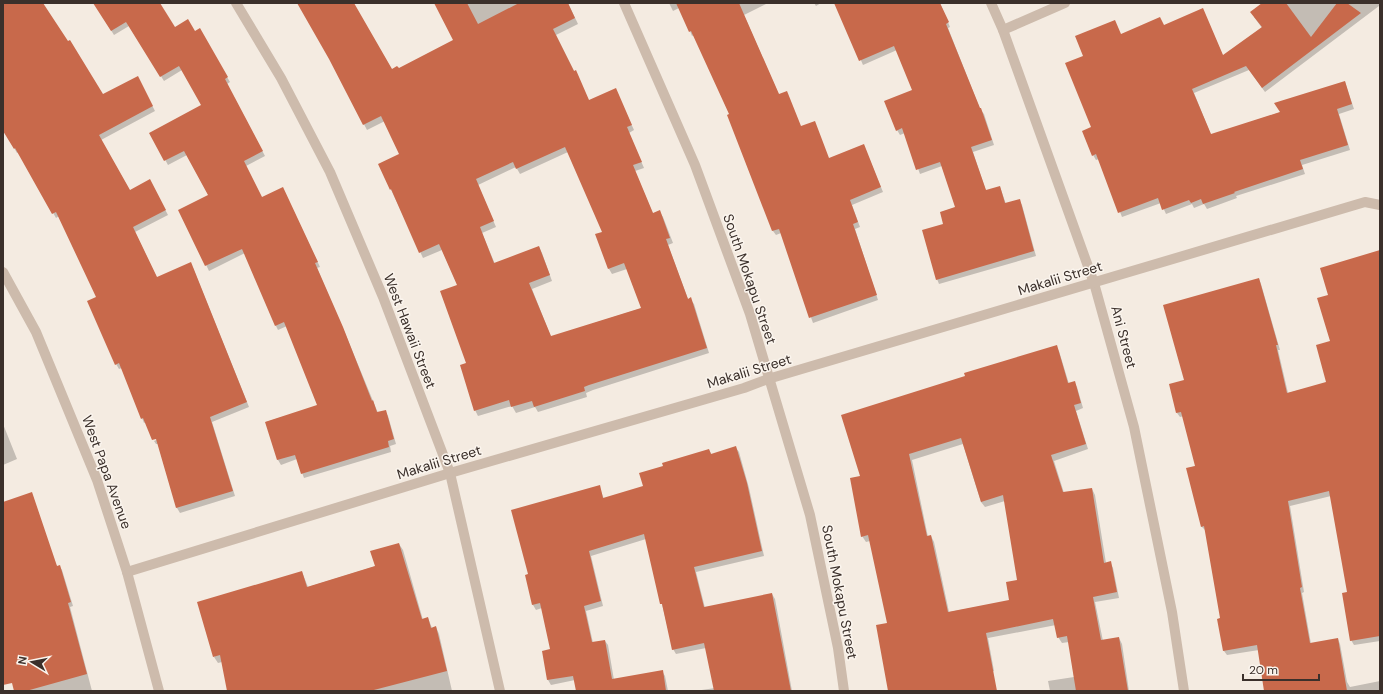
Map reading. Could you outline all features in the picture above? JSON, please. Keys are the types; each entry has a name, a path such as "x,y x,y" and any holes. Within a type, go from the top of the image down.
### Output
{"street":[{"name":"West Hawaii Street","path":"236,3 281,78 330,172 383,296 450,473 500,691"},
{"name":"South Mokapu Street","path":"624,3 695,165 750,314 768,379 810,515 838,648 844,691"},
{"name":"Ani Street","path":"991,3 1003,30 1094,283 1134,427 1172,612 1184,691"},
{"path":"1003,30 1065,3"},
{"name":"Makalii Street","path":"127,572 450,473 744,388 768,379 1365,202 1380,205"},
{"name":"West Papa Avenue","path":"3,272 36,332 97,480 127,572 159,691"}],"building":[{"path":"3,3 43,3 68,41 70,40 103,94 138,76 153,106 99,135 130,190 150,179 166,210 133,227 157,277 191,262 247,402 210,417 233,491 176,508 156,439 152,440 143,418 141,419 119,363 115,365 87,301 96,297 56,212 52,214 15,148 14,149 3,131"},
{"path":"93,3 160,3 175,27 188,19 195,31 200,28 228,77 225,79 263,151 244,161 262,197 283,187 318,262 315,263 343,327 377,412 386,410 394,439 388,441 389,447 301,474 295,455 277,460 265,422 317,405 284,322 275,326 242,249 205,266 178,210 208,195 184,151 164,161 149,133 201,105 179,66 160,77 126,22 111,31"},
{"path":"297,3 354,3 392,69 397,66 399,68 453,40 434,3 467,3 478,24 519,3 568,3 575,18 553,29 574,71 576,70 589,100 616,88 632,125 627,127 642,162 633,165 653,213 660,210 670,238 666,239 688,299 691,297 707,348 589,385 584,387 585,391 534,407 532,401 511,407 509,400 474,411 460,365 466,363 440,291 457,285 439,244 419,253 391,189 390,190 378,164 399,154 381,116 363,125 329,59","holes":["565,147 602,232 595,234 608,269 624,263 641,308 551,336 529,283 550,275 539,246 494,263 480,227 494,221 476,179 513,162 516,169"]},
{"path":"676,3 739,3 779,94 787,91 801,126 815,121 829,158 864,144 881,187 850,200 858,222 853,224 877,295 809,318 779,229 772,231 727,115 729,114 691,31 689,32"},
{"path":"834,3 940,3 949,22 946,24 981,108 992,140 971,147 986,190 1000,186 1005,203 1020,199 1034,251 936,280 922,230 943,224 940,212 955,207 940,162 916,170 902,128 896,131 884,101 912,90 894,46 859,61"},
{"path":"1262,3 1286,3 1311,37 1337,3 1347,3 1361,13 1262,88 1246,66 1192,89 1211,134 1280,112 1274,103 1345,81 1352,104 1337,109 1348,145 1300,160 1303,169 1203,204 1201,199 1191,203 1189,200 1162,210 1158,198 1118,213 1096,154 1092,156 1082,131 1091,127 1065,63 1083,56 1075,36 1115,20 1121,34 1160,17 1164,25 1203,8 1223,55 1262,27 1250,12"},
{"path":"1380,250 1380,636 1350,641 1342,593 1347,592 1329,491 1288,501 1302,587 1300,588 1310,643 1338,638 1347,691 1264,691 1257,645 1223,651 1217,619 1220,618 1204,526 1201,527 1186,468 1195,466 1181,412 1176,413 1169,384 1184,380 1163,305 1259,278 1278,345 1276,345 1287,393 1326,382 1316,345 1330,341 1317,298 1328,295 1320,268"},
{"path":"1057,345 1068,383 1075,381 1081,403 1074,405 1086,444 1051,455 1063,492 1092,488 1104,563 1111,561 1117,592 1093,597 1101,640 1119,637 1128,691 1076,691 1067,636 1057,638 1053,619 986,633 997,691 888,691 876,625 887,623 868,535 861,537 850,478 860,476 841,415 965,376 964,373","holes":["961,438 981,502 1003,495 1017,580 1006,582 1009,600 948,612 931,535 927,536 909,454"]},
{"path":"736,446 747,483 762,551 694,567 704,607 772,593 791,691 714,691 704,643 672,650 644,534 589,551 601,601 584,606 592,642 605,640 612,679 663,670 666,691 576,691 573,676 547,680 542,651 550,649 540,603 532,605 525,575 528,574 511,510 600,485 603,498 643,486 639,473 663,466 662,463 709,449 711,454"},
{"path":"32,492 57,566 60,565 71,602 68,603 87,674 26,691 14,691 12,683 3,685 3,502"},
{"path":"399,543 422,619 428,617 431,628 436,626 447,671 370,691 227,691 220,655 213,657 197,602 302,571 307,587 375,566 370,551"}]}
